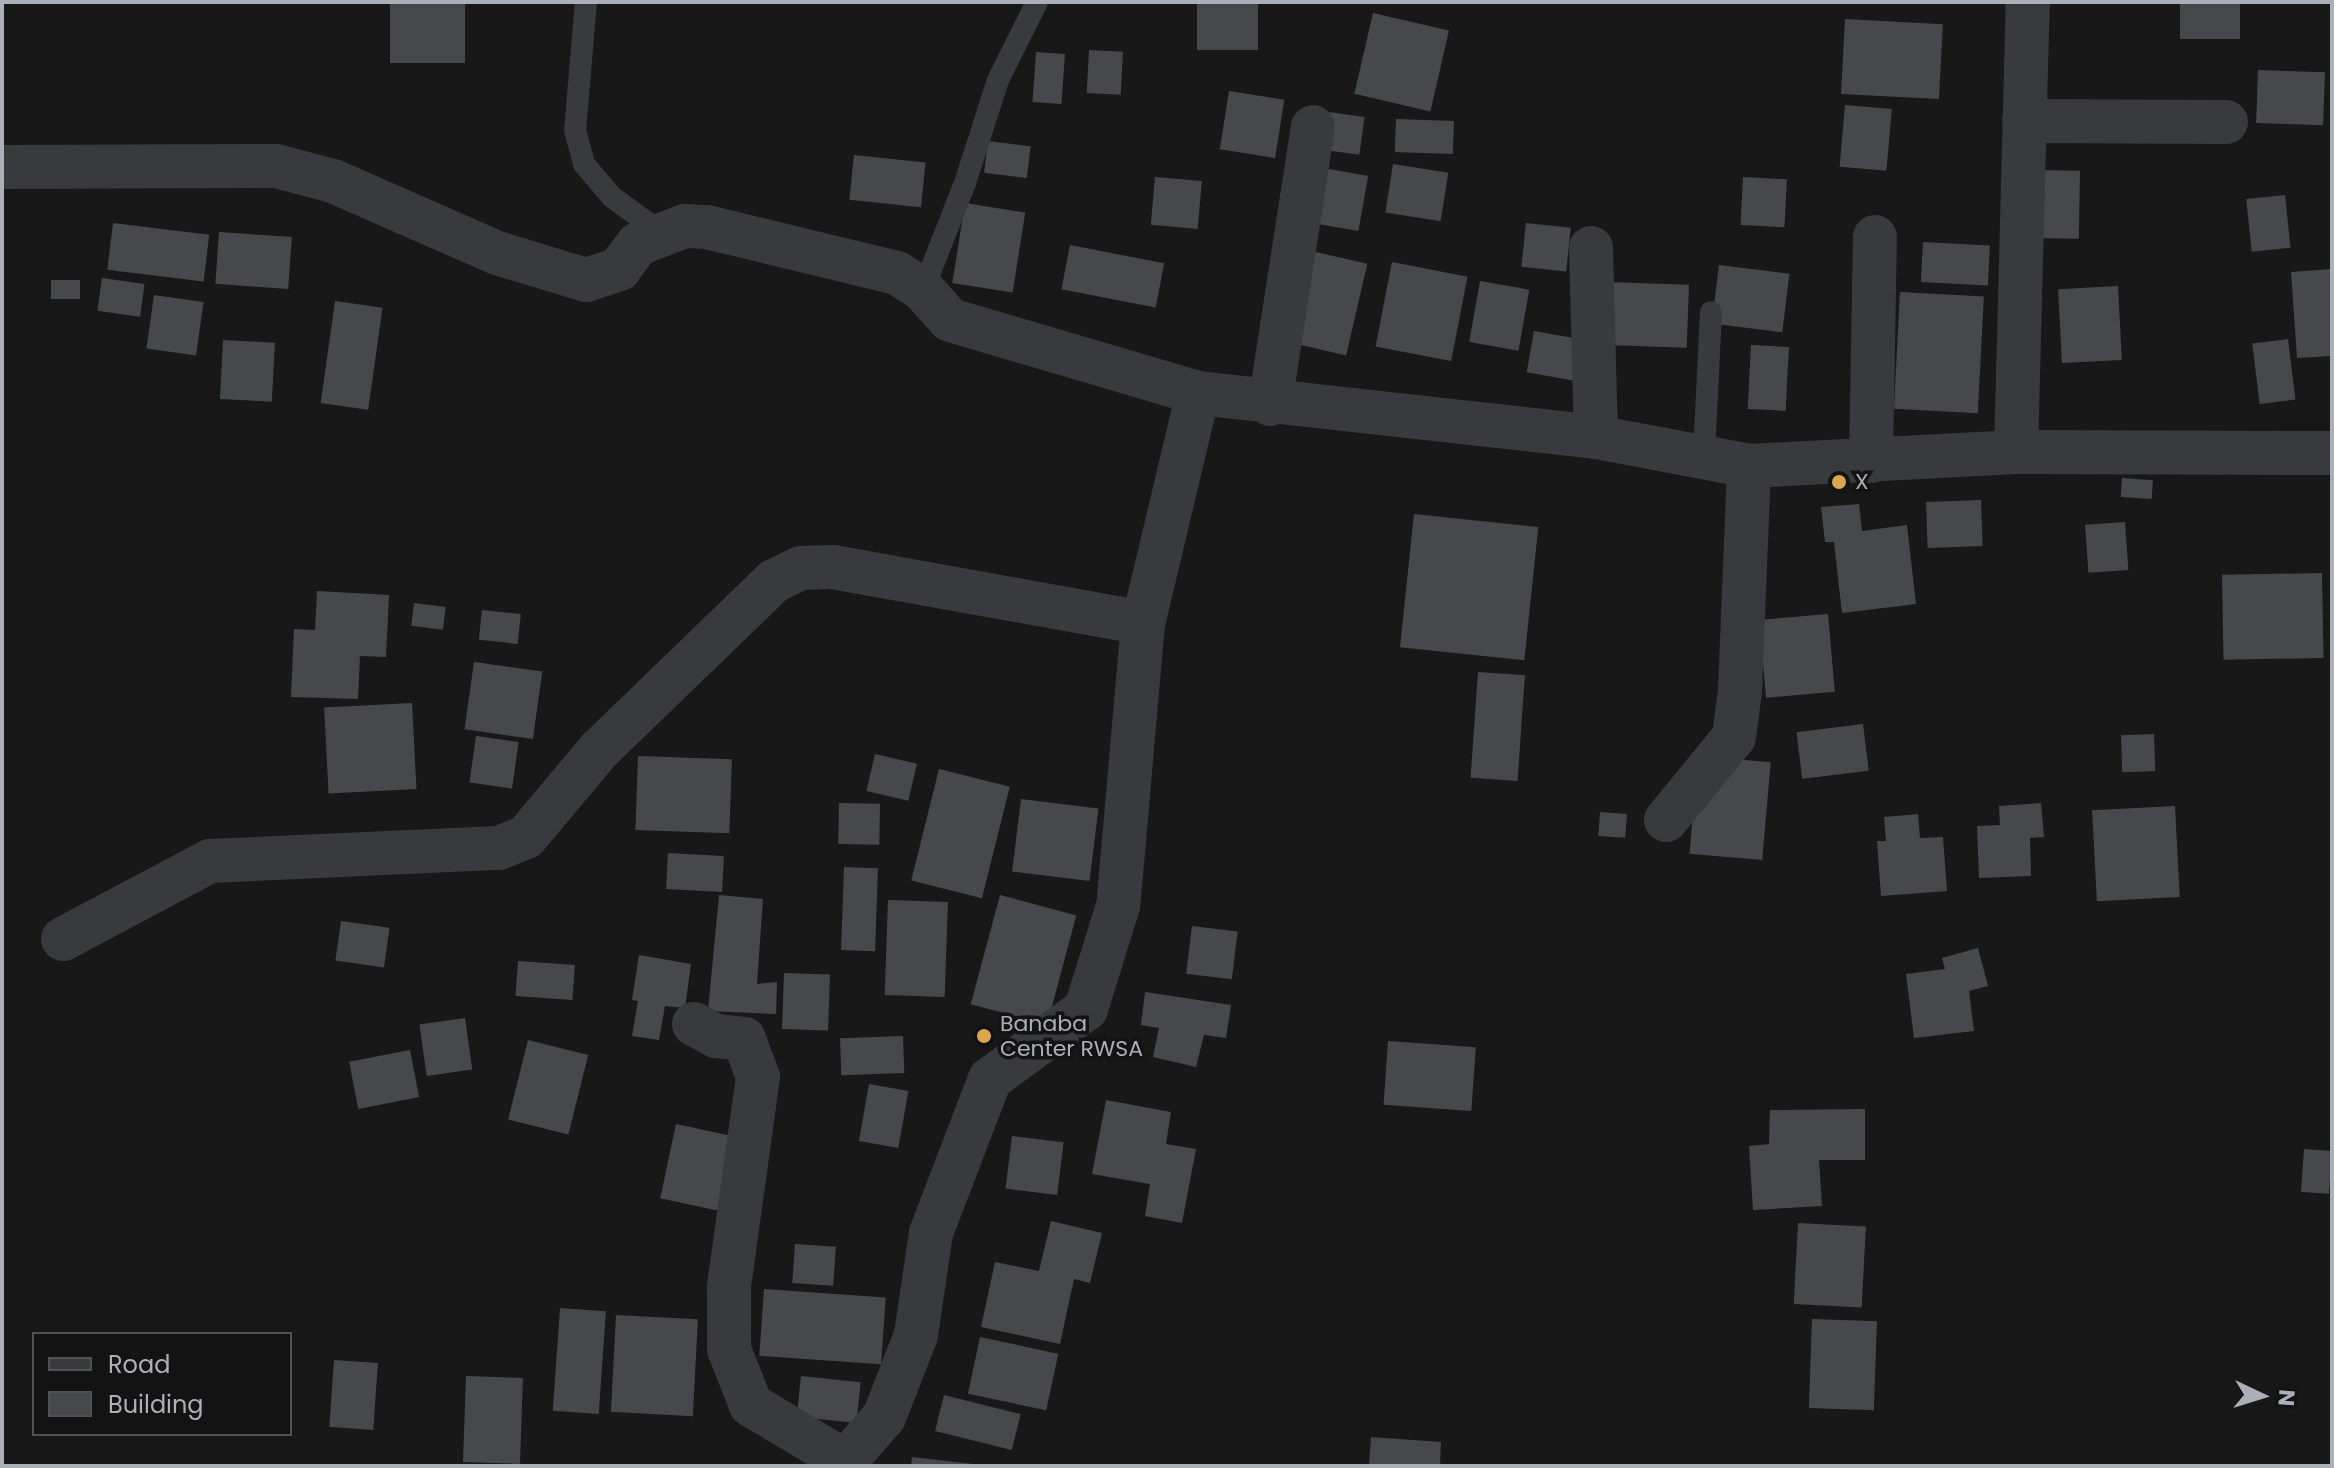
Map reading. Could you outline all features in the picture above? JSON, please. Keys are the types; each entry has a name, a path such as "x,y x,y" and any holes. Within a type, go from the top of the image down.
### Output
{"street":[{"path":"2016,452 2028,2"},
{"path":"2024,121 2226,122"},
{"path":"1270,404 1313,127"},
{"path":"2,167 276,166 333,181 497,253 586,280 619,269 638,244 685,226 707,227 897,273 923,290 950,320 1198,393 1270,404 1596,437 1704,455 1749,466 2016,452 2332,453"},
{"path":"1871,461 1875,237"},
{"path":"1591,248 1596,437"},
{"path":"694,1024 716,1036 744,1039 758,1077 729,1287 729,1349 751,1405 843,1464 884,1417 910,1349 931,1233 990,1079 1086,1009 1118,906 1143,623 1198,393"},
{"path":"1666,820 1734,737 1740,691 1749,466"},
{"path":"63,939 210,861 499,848 526,837 609,739 774,581 801,568 833,567 1143,623"}],"lane":[{"path":"586,2 575,130 584,164 612,197 663,234"},
{"path":"923,290 965,183 998,80 1037,2"},
{"path":"1704,455 1711,312"}],"building":[{"path":"390,2 465,2 465,63 390,63"},
{"path":"1197,2 1258,2 1258,50 1197,50"},
{"path":"2180,2 2240,2 2240,39 2180,39"},
{"path":"1373,13 1449,31 1430,111 1354,94"},
{"path":"1845,19 1943,24 1939,99 1841,94"},
{"path":"1089,50 1123,52 1121,95 1087,93"},
{"path":"1036,52 1065,54 1061,104 1033,102"},
{"path":"2258,70 2325,72 2323,125 2256,123"},
{"path":"1229,91 1284,100 1275,158 1220,149"},
{"path":"1845,105 1892,109 1886,171 1840,167"},
{"path":"1321,111 1365,117 1359,155 1316,149"},
{"path":"1396,119 1454,121 1453,154 1395,152"},
{"path":"988,141 1031,146 1027,178 984,173"},
{"path":"854,155 926,163 921,207 849,200"},
{"path":"1393,164 1448,173 1441,221 1385,212"},
{"path":"1312,166 1368,176 1358,231 1302,221"},
{"path":"2031,170 2080,171 2079,239 2030,238"},
{"path":"1155,177 1202,181 1198,229 1151,225"},
{"path":"1743,177 1787,179 1784,227 1740,225"},
{"path":"2285,195 2291,248 2252,252 2246,199"},
{"path":"965,203 1025,213 1013,293 952,283"},
{"path":"113,223 209,235 204,281 107,270"},
{"path":"1526,223 1571,228 1566,271 1521,267"},
{"path":"219,232 292,237 288,289 215,284"},
{"path":"1923,242 1990,246 1988,285 1921,282"},
{"path":"1070,245 1164,263 1156,307 1061,289"},
{"path":"1303,249 1367,264 1346,355 1282,341"},
{"path":"1392,262 1468,277 1451,361 1376,346"},
{"path":"1719,265 1789,274 1782,332 1712,324"},
{"path":"2332,269 2332,356 2297,358 2291,272"},
{"path":"102,278 145,284 140,317 97,311"},
{"path":"51,280 80,280 80,299 51,299"},
{"path":"1480,281 1529,290 1518,351 1469,342"},
{"path":"1608,282 1689,285 1687,348 1606,345"},
{"path":"2118,286 2122,360 2062,363 2058,289"},
{"path":"1900,292 1984,296 1978,413 1894,409"},
{"path":"154,295 204,302 196,355 146,348"},
{"path":"335,301 383,308 368,410 321,403"},
{"path":"1534,331 1586,340 1579,382 1527,372"},
{"path":"2288,339 2295,400 2260,404 2252,343"},
{"path":"223,340 275,343 272,402 220,399"},
{"path":"1751,345 1789,347 1786,411 1748,409"},
{"path":"2122,478 2153,480 2152,499 2121,497"},
{"path":"1981,500 1983,546 1928,548 1926,502"},
{"path":"1859,504 1862,531 1907,525 1916,604 1842,613 1834,542 1825,542 1821,507"},
{"path":"1414,514 1538,527 1524,660 1400,647"},
{"path":"2125,522 2128,570 2088,573 2085,525"},
{"path":"2322,573 2323,658 2223,660 2222,575"},
{"path":"317,591 389,595 386,657 360,656 358,699 291,697 294,629 315,630"},
{"path":"414,603 446,607 443,630 411,626"},
{"path":"482,610 521,614 518,644 479,640"},
{"path":"1828,614 1835,692 1766,698 1759,620"},
{"path":"474,662 542,672 533,739 465,729"},
{"path":"1478,672 1525,675 1517,781 1471,778"},
{"path":"412,703 417,789 329,793 324,708"},
{"path":"1863,724 1869,771 1802,779 1796,732"},
{"path":"2154,734 2155,771 2122,772 2121,735"},
{"path":"476,736 519,742 512,789 469,783"},
{"path":"875,754 917,764 908,801 866,791"},
{"path":"638,756 732,759 729,833 635,830"},
{"path":"1698,756 1771,762 1762,860 1689,854"},
{"path":"939,769 1010,787 982,898 911,881"},
{"path":"1021,799 1098,809 1090,881 1012,871"},
{"path":"839,803 880,804 879,845 838,844"},
{"path":"2041,803 2044,837 2030,838 2031,876 1979,878 1977,826 2000,825 1999,806"},
{"path":"2175,806 2180,897 2097,901 2092,810"},
{"path":"1600,812 1627,814 1625,838 1598,836"},
{"path":"1918,814 1920,838 1943,837 1947,891 1881,896 1877,841 1886,841 1884,817"},
{"path":"668,853 724,856 722,892 666,889"},
{"path":"844,867 878,868 875,951 841,950"},
{"path":"719,895 763,899 757,984 777,982 776,1014 708,1011"},
{"path":"1000,895 1076,915 1047,1025 971,1004"},
{"path":"888,900 948,902 945,997 885,995"},
{"path":"341,921 390,928 384,967 335,961"},
{"path":"1192,926 1238,932 1232,979 1186,974"},
{"path":"1978,948 1988,986 1969,991 1974,1031 1914,1038 1906,974 1945,969 1942,958"},
{"path":"639,955 691,964 685,1008 665,1006 659,1040 632,1036 638,1001 632,1000"},
{"path":"518,961 575,965 572,1000 516,996"},
{"path":"784,973 830,975 828,1031 782,1029"},
{"path":"1145,992 1231,1005 1226,1038 1204,1035 1196,1067 1153,1057 1159,1028 1141,1025"},
{"path":"465,1018 472,1069 427,1076 419,1024"},
{"name":"Banaba Center RWSA","path":"981,1026 987,1026 992,1034 990,1040 981,1042 976,1037 976,1031"},
{"path":"903,1036 904,1073 841,1075 840,1038"},
{"path":"528,1040 588,1055 568,1135 508,1120"},
{"path":"1388,1041 1476,1047 1471,1111 1384,1105"},
{"path":"410,1050 419,1097 358,1109 349,1062"},
{"path":"869,1084 908,1091 898,1148 859,1141"},
{"path":"1106,1100 1171,1112 1166,1144 1196,1149 1182,1223 1145,1216 1150,1184 1092,1174"},
{"path":"1865,1109 1865,1160 1819,1160 1822,1206 1753,1210 1749,1146 1769,1144 1770,1110"},
{"path":"676,1124 743,1138 727,1212 660,1198"},
{"path":"1012,1136 1064,1142 1057,1195 1006,1189"},
{"path":"2304,1149 2332,1151 2329,1194 2301,1192"},
{"path":"1051,1221 1102,1233 1090,1283 1074,1279 1060,1344 981,1327 995,1262 1039,1271"},
{"path":"1798,1223 1866,1227 1862,1307 1794,1304"},
{"path":"795,1244 836,1247 833,1286 792,1283"},
{"path":"764,1289 886,1298 881,1364 759,1356"},
{"path":"560,1308 606,1311 599,1414 553,1411"},
{"path":"616,1315 698,1319 693,1416 611,1412"},
{"path":"1812,1319 1877,1321 1874,1410 1809,1408"},
{"path":"980,1337 1058,1354 1046,1410 968,1394"},
{"path":"334,1360 378,1363 373,1430 329,1427"},
{"path":"466,1376 523,1378 520,1464 463,1462"},
{"path":"801,1376 861,1382 856,1423 797,1417"},
{"path":"944,1395 1021,1414 1012,1450 935,1431"},
{"path":"1371,1437 1441,1442 1440,1466 1369,1466"},
{"path":"912,1457 973,1464 973,1466 911,1466"}],"place":[{"name":"X","path":"1839,482"},
{"name":"Banaba Center RWSA","path":"984,1036"}]}
